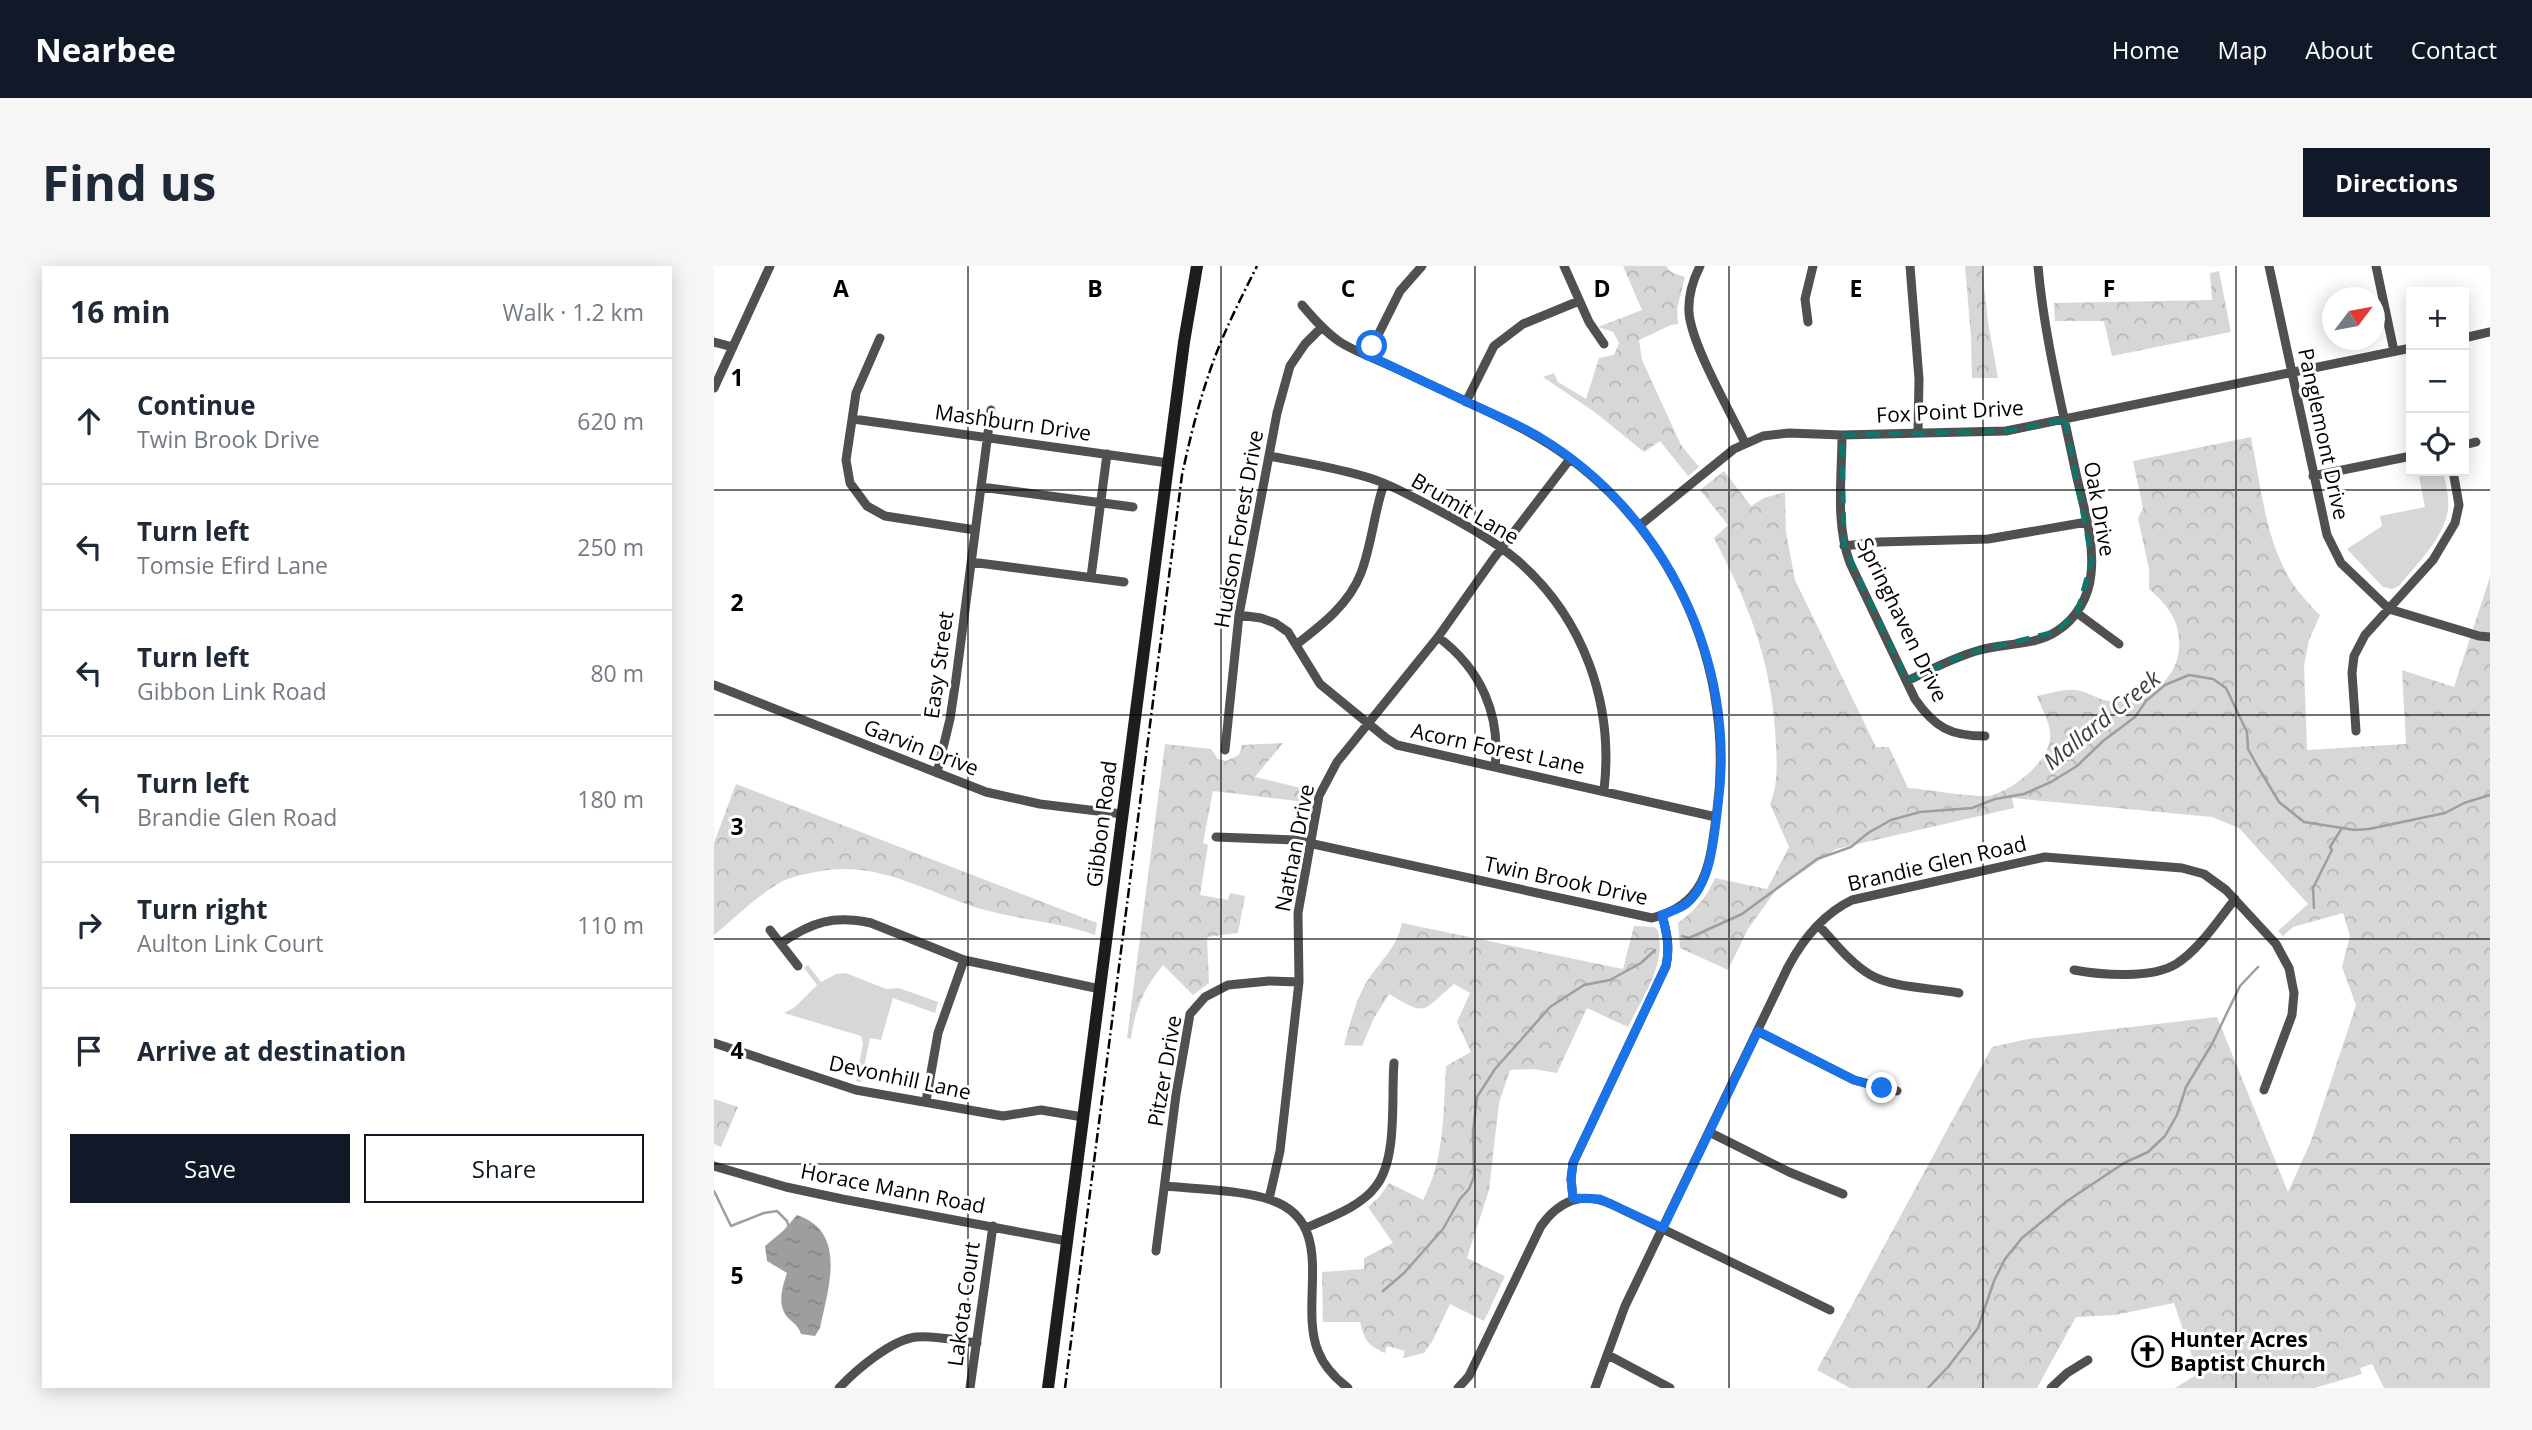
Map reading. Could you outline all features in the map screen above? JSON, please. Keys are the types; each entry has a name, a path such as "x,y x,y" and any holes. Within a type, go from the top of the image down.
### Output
{"main road":[{"name":"Gibbon Road","path":"1048,1388 1184,342 1197,266"}],"street":[{"path":"714,388 770,266"},
{"path":"1368,355 1400,291 1422,266"},
{"path":"1564,266 1596,335 1604,344"},
{"path":"1700,266 1689,304 1692,329 1745,443"},
{"path":"1808,321 1805,299 1813,266"},
{"path":"1910,266 1918,367 1917,432"},
{"name":"Oak Drive","path":"2038,266 2042,306 2087,522 2092,560 2091,576 2077,613"},
{"name":"Panglemont Drive","path":"2269,266 2327,535 2341,563 2389,609 2479,636 2490,636"},
{"path":"2376,266 2394,351"},
{"path":"1466,402 1494,346 1523,324 1579,301"},
{"name":"Twin Brook Drive","path":"1216,837 1295,840 1652,918 1684,905 1698,891 1708,862 1716,817 1722,743 1713,678 1702,641 1681,592 1639,526 1603,486 1541,438 1342,343 1322,327 1302,305"},
{"name":"Hudson Forest Drive","path":"1225,750 1239,615 1277,413 1290,366 1305,344 1322,327"},
{"path":"2469,337 2490,332"},
{"path":"880,338 858,386 846,460 853,490 867,506 892,519 975,530"},
{"path":"714,342 733,346"},
{"name":"Fox Point Drive","path":"1639,526 1702,473 1745,443 1763,436 1789,433 1842,435 2006,431 2406,349"},
{"name":"Easy Street","path":"937,773 950,719 991,410"},
{"name":"Mashburn Drive","path":"853,419 1168,463"},
{"name":"Springhaven Drive","path":"1842,435 1841,519 1844,546 1915,699 1934,723 1963,735 1985,736"},
{"path":"2469,444 2476,442"},
{"path":"1091,578 1107,454"},
{"name":"Brumit Lane","path":"1269,456 1364,476 1384,484 1444,513 1501,548 1529,571 1566,617 1585,650 1598,687 1606,731 1604,790"},
{"path":"2313,476 2406,457"},
{"name":"Nathan Drive","path":"1269,1199 1280,1151 1299,982 1298,913 1318,796 1325,780 1438,637 1501,548 1570,459"},
{"path":"2356,731 2352,673 2354,656 2365,635 2433,560 2455,523 2459,505 2454,476"},
{"path":"1297,644 1329,620 1353,590 1362,571 1384,484"},
{"path":"981,487 1133,507"},
{"path":"1844,546 1879,542 1988,539 2087,522"},
{"path":"971,562 1124,582"},
{"path":"1907,681 1968,653 2040,638 2055,632 2077,613 2119,644"},
{"name":"Acorn Forest Lane","path":"1239,615 1275,623 1288,632 1320,684 1397,745 1716,817"},
{"path":"1438,637 1467,663 1486,695 1497,736 1495,767"},
{"name":"Garvin Drive","path":"714,685 937,773 1013,799 1122,814"},
{"name":"Brandie Glen Road","path":"1595,1388 1625,1306 1801,944 1843,904 1865,895 2045,857 2194,871 2214,880 2235,899 2276,944 2289,968 2294,993 2292,1015 2264,1090"},
{"path":"2074,970 2121,975 2171,967 2186,957 2235,899"},
{"path":"1573,1198 1573,1163 1666,966 1669,954 1668,939 1662,915"},
{"path":"780,943 816,922 846,919 871,923 964,960 1100,989"},
{"path":"1818,925 1870,975 1893,982 1959,993"},
{"path":"770,930 798,966"},
{"path":"926,1101 938,1033 964,960"},
{"name":"Pitzer Drive","path":"1156,1251 1176,1095 1191,1014 1205,997 1228,985 1269,981 1299,982"},
{"path":"1758,1031 1854,1080 1897,1091"},
{"name":"Devonhill Lane","path":"714,1043 841,1086 1003,1116 1041,1110 1083,1117"},
{"path":"1306,1228 1365,1197 1376,1188 1386,1171 1394,1063"},
{"path":"1709,1132 1789,1172 1843,1194"},
{"name":"Horace Mann Road","path":"714,1166 786,1187 842,1199 1067,1241"},
{"path":"1165,1186 1269,1199 1289,1209 1306,1228 1311,1248 1313,1329 1317,1350 1327,1368 1348,1388"},
{"path":"1458,1388 1469,1376 1541,1226 1562,1203 1573,1198 1600,1199 1830,1310"},
{"name":"Lakota Court","path":"971,1388 993,1226"},
{"path":"839,1388 862,1368 907,1339 924,1336 977,1343"},
{"path":"1608,1355 1670,1388"},
{"path":"2051,1388 2067,1373 2088,1360"}],"highlighted area":[{"path":"2065,420 2092,560 2077,613 2055,632 1968,653 1907,681 1844,546 1842,435 2006,431"}],"green space":[{"path":"1623,266 1666,266 1671,272 1685,277 1677,309 1678,324 1639,340 1642,360 1681,445 1699,467 1688,476 1660,441 1644,452 1596,413 1543,377 1554,373 1558,382 1586,399 1599,358 1614,355 1619,343 1613,332 1598,327 1642,310"},
{"path":"1965,266 1985,266 1982,267 1988,322 1998,378 1972,378"},
{"path":"2219,271 2231,332 2112,356 2104,321 2055,321 2054,303 2212,300 2210,273"},
{"path":"2251,437 2263,504 2277,553 2295,587 2320,615 2309,640 2304,665 2307,750 2406,744 2402,670 2454,687 2490,577 2490,1388 2384,1388 2372,1364 2360,1368 2362,1374 2315,1388 2175,1388 2198,1374 2174,1303 2115,1315 2076,1317 2037,1388 1850,1388 1817,1370 1992,1047 2028,1039 2217,1017 2288,1192 2311,1141 2356,1005 2342,967 2350,936 2343,913 2293,927 2283,936 2278,931 2308,904 2239,828 2212,817 2012,798 2014,808 1836,849 1776,890 1748,929 1728,970 1680,948 1678,923 1700,904 1715,878 1767,889 1789,847 1770,804 1777,768 1774,717 1765,663 1739,589 1714,538 1728,525 1700,490 1724,471 1751,506 1764,498 1785,492 1786,532 1795,580 1876,747 1889,747 1908,788 1990,796 2020,780 2046,753 2050,732 2037,696 2074,690 2104,700 2130,700 2153,691 2163,683 2176,662 2179,649 2178,630 2172,615 2149,589 2149,569 2138,518 2143,508 2133,461"},
{"path":"2419,476 2444,476 2448,509 2436,540 2399,586 2392,589 2383,587 2347,549 2382,526 2380,516 2425,507"},
{"path":"1283,743 1255,777 1309,790 1305,802 1213,791 1203,843 1208,845 1200,895 1228,900 1230,893 1245,896 1238,933 1207,937 1209,983 1193,995 1163,965 1138,1008 1131,1039 1127,1038 1165,744 1211,749 1218,759 1226,761 1239,755 1242,745"},
{"path":"736,784 1097,923 1095,935 985,910 879,873 835,869 798,876 780,883 760,896 714,935 714,843"},
{"path":"1402,923 1623,969 1634,926 1654,927 1658,931 1660,944 1652,980 1628,1027 1587,1008 1557,1073 1533,1069 1510,1070 1499,1103 1489,1190 1467,1258 1505,1276 1484,1321 1450,1304 1424,1353 1403,1358 1405,1351 1387,1346 1385,1353 1374,1348 1365,1337 1360,1322 1323,1322 1322,1272 1364,1269 1364,1258 1393,1243 1368,1207 1389,1183 1423,1200 1439,1152 1446,1066 1471,1052 1457,1022 1470,993 1454,984 1424,1008 1411,1006 1389,994 1374,1018 1362,1046 1344,1045 1362,990 1392,948"},
{"path":"808,965 821,982 836,974 846,973 886,989 899,988 938,1002 935,1013 893,998 881,1040 870,1038 861,1082 856,1081 863,1043 861,1036 784,1013 795,1007 817,985 804,968"},
{"path":"714,1099 738,1107 721,1147 714,1144"}],"water":[{"path":"797,1215 813,1223 823,1234 829,1248 830,1280 820,1328 815,1336 801,1334 786,1315 781,1298 787,1273 767,1261 765,1246"}],"waterway":[{"name":"Mallard Creek","path":"1682,936 1689,938 1742,914 1817,859 1851,847 1891,820 1920,812 1972,808 1995,799 2024,794 2051,782 2077,766 2103,741 2135,717 2146,701 2165,685 2189,675 2213,679 2226,688 2247,732 2248,749 2258,767 2279,802 2304,822 2355,830 2369,829 2445,813 2464,803 2490,795"},
{"path":"2314,908 2313,888 2332,850 2330,847 2342,828"},
{"name":"Mallard Creek","path":"1383,1291 1404,1273 1443,1229 1469,1189 1474,1177 1473,1132 1477,1097 1495,1069 1550,1007 1584,985 1610,980 1641,963 1655,950"},
{"path":"1928,1388 1978,1328 1994,1281 2005,1259 2022,1238 2067,1201 2124,1163 2148,1152 2165,1136 2177,1115 2186,1087 2212,1044 2240,986 2258,967"},
{"path":"714,1191 731,1226 764,1213 777,1211 787,1221 789,1228"}],"railway":[{"path":"1065,1388 1182,475 1212,365 1257,266"}],"place":[{"name":"Hunter Acres Baptist Church","path":"2147,1352"}],"route":[{"path":"1372,346 1368,355 1541,438 1603,486 1628,512 1657,551 1681,592 1702,641 1713,678 1722,743 1721,781 1708,862 1698,891 1684,905 1662,915 1668,939 1669,954 1666,966 1573,1163 1573,1198 1600,1199 1663,1228 1758,1031 1854,1080 1882,1088"}]}
